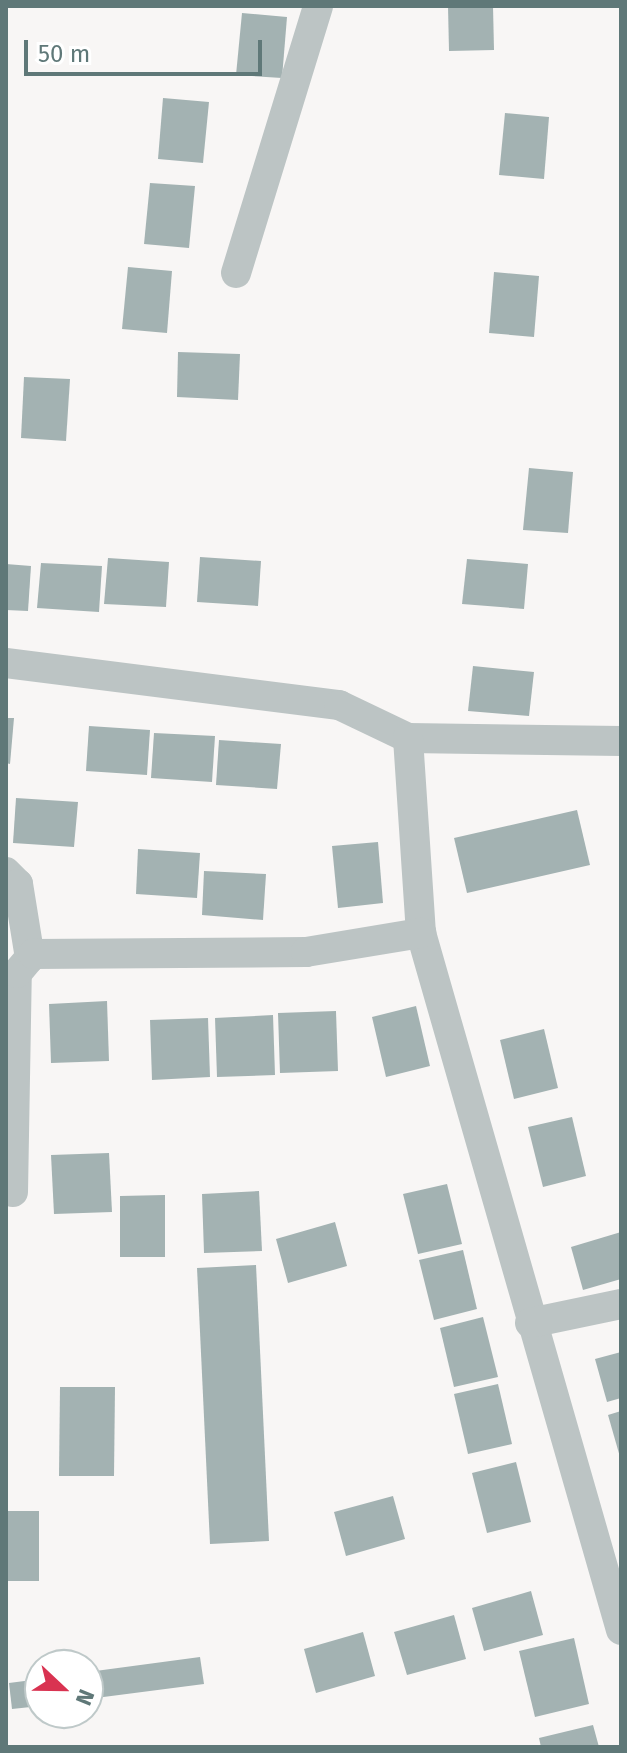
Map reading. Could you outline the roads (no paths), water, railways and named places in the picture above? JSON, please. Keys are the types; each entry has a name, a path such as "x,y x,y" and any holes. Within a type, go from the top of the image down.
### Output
{"street":[{"path":"236,273 318,6"},
{"path":"6,663 339,705 408,738 621,741"},
{"path":"408,738 421,933 530,1323 621,1630"},
{"path":"6,872 18,884 30,958"},
{"path":"13,1192 17,973 30,958 70,952 306,952 421,933"},
{"path":"530,1323 621,1304"}]}
